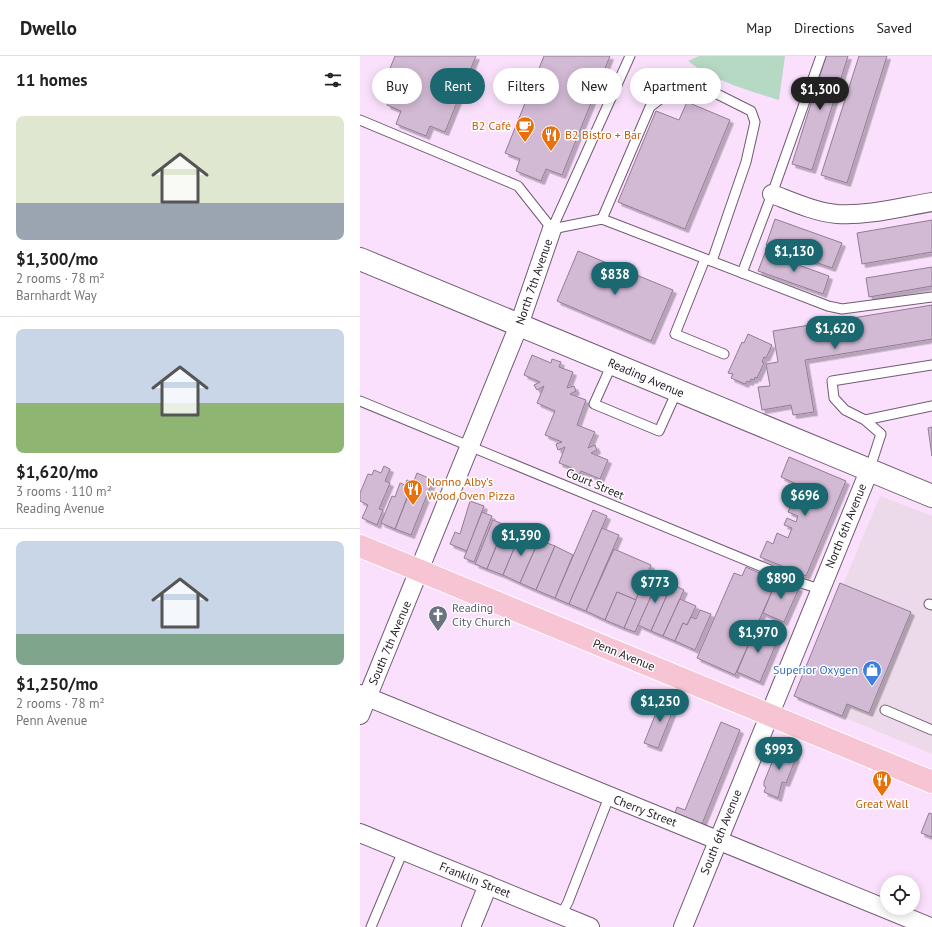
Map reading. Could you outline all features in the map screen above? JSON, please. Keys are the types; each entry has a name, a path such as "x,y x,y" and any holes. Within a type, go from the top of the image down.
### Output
{"main road":[{"name":"Penn Avenue","path":"360,546 932,782"}],"street":[{"path":"772,194 820,211 836,214 870,213 932,202"},
{"name":"North 7th Avenue","path":"420,571 519,325 552,229"},
{"name":"Reading Avenue","path":"360,259 932,496"},
{"name":"North 6th Avenue","path":"770,716 820,589 869,471"},
{"name":"South 7th Avenue","path":"360,715 364,696 420,571"},
{"name":"Cherry Street","path":"364,696 609,797 718,839 930,927"},
{"name":"South 6th Avenue","path":"682,927 770,716"},
{"name":"Franklin Street","path":"360,833 488,885 567,920 590,927"},
{"path":"471,927 488,885"}],"lane":[{"path":"360,120 518,186 552,229 630,56"},
{"path":"742,273 821,56"},
{"path":"724,354 675,334 708,260 746,162 755,122 751,112 717,94 683,86 668,92 650,107 602,219 708,260 828,306 842,309 932,297"},
{"name":"North 7th Avenue","path":"552,229 602,219"},
{"path":"612,364 594,404 659,431 677,391"},
{"path":"869,471 881,434 865,420 845,410 834,398 832,381 932,365"},
{"name":"Court Street","path":"360,401 804,584 820,589"},
{"path":"865,420 932,406"},
{"path":"885,710 932,730"},
{"path":"567,920 568,902 609,797"},
{"path":"371,927 403,851"}],"shaded area":[{"path":"880,496 932,516 932,754 796,697"}],"green space":[{"path":"699,56 785,56 779,100 743,89 721,79 721,68 698,68 688,61"}],"building":[{"path":"395,56 476,56 471,68 430,68 430,104 456,104 445,132 430,126 426,136 396,124 401,111 387,105 422,104 422,68 390,68"},
{"path":"544,56 610,56 605,68 567,68 567,104 591,104 562,175 546,169 541,181 516,171 520,159 505,153 525,104 559,104 559,68 539,68"},
{"path":"826,56 848,56 812,170 792,164"},
{"path":"859,56 887,56 847,183 821,175"},
{"path":"686,104 692,104 730,120 685,229 618,202 656,111 679,120"},
{"path":"775,219 842,243 832,268 766,245"},
{"path":"932,220 932,252 862,264 857,233"},
{"path":"578,251 673,290 651,341 557,301"},
{"path":"765,253 829,276 823,294 758,271"},
{"path":"932,267 932,286 869,297 866,278"},
{"path":"932,305 932,339 805,360 814,412 793,415 791,405 762,410 758,387 770,386 766,364 778,362 773,331"},
{"path":"748,334 772,345 766,358 764,357 762,362 764,363 757,378 755,377 754,380 751,379 750,382 747,381 745,384 731,378 733,374 728,373 742,342 744,343"},
{"path":"532,355 551,363 552,359 561,362 559,367 573,372 567,388 574,386 576,391 570,394 586,400 577,425 595,432 588,448 595,445 597,450 591,453 608,460 600,479 581,471 579,475 571,472 572,468 559,463 565,447 558,450 556,444 562,442 545,435 555,411 537,403 544,386 537,390 534,385 540,382 524,375"},
{"path":"932,427 932,456 928,428"},
{"path":"789,457 846,481 806,576 760,557 767,541 773,544 777,533 788,538 792,528 784,525 787,518 796,522 798,516 788,512 799,485 781,477"},
{"path":"384,466 390,469 385,481 390,483 379,509 383,510 377,525 362,518 368,505 360,501 360,493 368,474 372,475 374,470 381,473"},
{"name":"Nonno Alby’s Wood Oven Pizza","path":"417,473 433,480 411,535 395,529"},
{"path":"407,480 413,482 395,529 381,523 392,496 395,497 400,483 405,485"},
{"path":"470,501 484,506 467,551 450,544 455,532 460,534"},
{"path":"593,510 607,516 569,604 555,598"},
{"path":"482,512 492,516 474,562 464,558"},
{"path":"493,520 505,525 487,569 475,564"},
{"path":"505,525 521,532 503,575 487,569"},
{"path":"602,528 619,535 586,611 569,604"},
{"path":"521,532 539,540 520,583 503,575"},
{"path":"539,540 555,546 536,590 520,583"},
{"path":"555,546 573,555 555,598 536,590"},
{"path":"614,549 651,565 636,600 617,592 605,620 586,611"},
{"path":"746,567 773,579 770,587 773,589 735,675 697,658 734,573 742,576"},
{"path":"659,578 672,584 651,631 638,625"},
{"path":"777,579 799,588 784,622 763,613"},
{"path":"644,580 656,585 635,632 624,628"},
{"path":"840,583 911,612 869,713 847,704 842,716 794,696"},
{"path":"672,584 684,590 663,636 651,631"},
{"path":"617,592 636,600 624,628 605,620"},
{"path":"680,599 696,606 687,625 683,623 675,641 663,636"},
{"path":"700,610 711,614 695,650 675,641 683,623 687,625 691,617 696,619"},
{"path":"756,627 779,637 760,682 737,672"},
{"path":"662,698 676,703 658,748 644,743"},
{"path":"721,722 740,730 702,824 675,813 677,807 685,810"},
{"path":"783,747 796,754 796,758 786,783 782,782 778,798 764,792 766,787 764,786 764,782 777,750"},
{"path":"929,813 932,814 932,837 921,833"}],"place":[{"name":"B2 Café","path":"525,143"},
{"name":"B2 Bistro + Bar","path":"551,152"},
{"name":"Nonno Alby’s Wood Oven Pizza","path":"413,506"},
{"name":"Reading City Church","path":"438,632"},
{"name":"Superior Oxygen","path":"872,687"},
{"name":"Great Wall","path":"882,797"}]}
